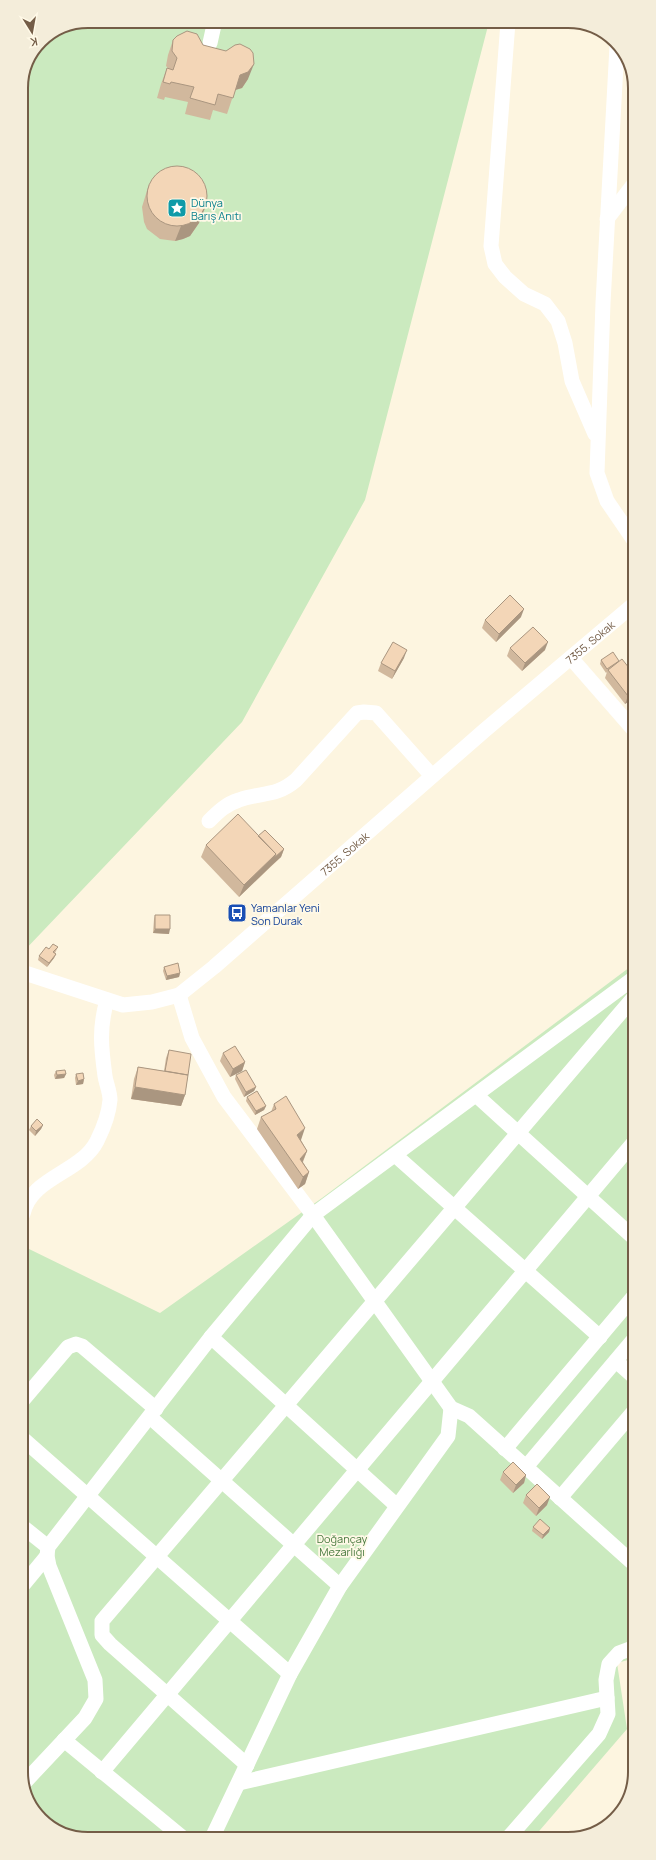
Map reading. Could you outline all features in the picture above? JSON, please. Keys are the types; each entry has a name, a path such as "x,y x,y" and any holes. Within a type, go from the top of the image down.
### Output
{"street":[{"path":"210,43 213,28"},
{"path":"508,28 491,246 495,264 505,277 524,294 545,304 558,321 565,343 572,382 597,437"},
{"path":"617,53 597,437 597,473 607,501 628,532"},
{"path":"608,219 628,192"},
{"name":"7355. Sokak","path":"28,974 123,1006 152,1002 179,995 219,962 432,776 628,609"},
{"path":"571,658 628,722"},
{"path":"209,821 224,806 238,800 275,793 287,788 357,713 376,713 432,776"},
{"path":"28,1578 88,1496 211,1337 314,1215 628,982"},
{"path":"179,995 192,1038 224,1097 314,1215 451,1408 469,1416 628,1560"},
{"path":"28,1200 31,1195 87,1155 97,1142 107,1115 110,1099 102,1056 100,1035 107,1000"},
{"path":"247,1765 110,1644 102,1635 102,1621 158,1557 374,1300 628,1004"},
{"path":"476,1095 628,1233"},
{"path":"102,1772 166,1694 628,1149"},
{"path":"395,1155 600,1337"},
{"path":"505,1449 628,1303"},
{"path":"211,1337 397,1506"},
{"path":"28,1394 68,1347 76,1344 82,1346 222,1481 340,1586"},
{"path":"526,1467 628,1346"},
{"path":"616,1361 628,1372"},
{"path":"215,1832 290,1674 340,1586 448,1436 451,1408"},
{"path":"560,1498 628,1418"},
{"path":"28,1443 290,1674"},
{"path":"28,1532 48,1552 49,1566 96,1680 96,1699 85,1718 29,1778"},
{"path":"513,1832 599,1734 608,1714 606,1680 609,1664 619,1653 628,1650"},
{"path":"239,1783 607,1698"},
{"path":"64,1740 176,1832"}],"green space":[{"path":"88,28 487,28 365,500 242,722 28,947 28,84 30,72 39,52 52,52 52,40 58,36 76,29"},
{"name":"Doğançay Mezarlığı","path":"628,968 628,1660 617,1663 627,1729 538,1832 84,1832 65,1827 48,1817 38,1805 30,1788 28,1772 28,1248 160,1313 322,1198"}],"building":[{"path":"187,31 197,34 203,45 226,51 235,45 240,44 250,49 253,53 254,64 248,72 240,75 233,98 218,94 215,105 190,98 194,87 171,82 170,84 163,82 167,68 173,70 177,58 172,51 173,40 177,36"},
{"path":"177,166 193,171 198,175 202,180 207,196 202,212 198,217 193,221 177,226 161,221 156,217 152,212 147,196 152,180 156,175 161,171"},
{"path":"510,595 524,609 499,634 485,620"},
{"path":"533,627 548,642 525,663 510,648"},
{"path":"393,642 407,650 395,671 381,663"},
{"path":"613,652 619,661 607,669 601,660"},
{"path":"622,659 628,667 628,696 608,670"},
{"path":"238,814 276,854 244,885 206,845"},
{"path":"265,830 284,849 274,858 276,854 258,836"},
{"path":"155,915 170,915 170,929 155,929"},
{"path":"53,944 58,947 53,952 56,954 49,963 39,956 46,947 49,949"},
{"path":"178,963 180,973 167,976 164,967"},
{"path":"235,1046 245,1062 233,1069 223,1053"},
{"path":"169,1050 191,1054 188,1075 165,1071"},
{"path":"138,1067 188,1075 185,1095 135,1087"},
{"path":"65,1070 66,1074 57,1075 56,1071"},
{"path":"246,1070 256,1087 246,1092 236,1075"},
{"path":"83,1073 84,1079 78,1081 76,1074"},
{"path":"257,1091 266,1106 256,1111 247,1097"},
{"path":"286,1096 305,1128 297,1135 307,1151 300,1159 309,1172 303,1177 261,1117 276,1109 274,1104"},
{"path":"37,1119 43,1125 36,1131 31,1126"},
{"path":"513,1462 526,1475 516,1485 503,1472"},
{"path":"537,1484 550,1497 539,1508 526,1495"},
{"path":"540,1519 550,1528 543,1535 533,1527"}],"place":[{"name":"Dünya Barış Anıtı","path":"177,208"},
{"name":"Yamanlar Yeni Son Durak","path":"237,913"}]}
